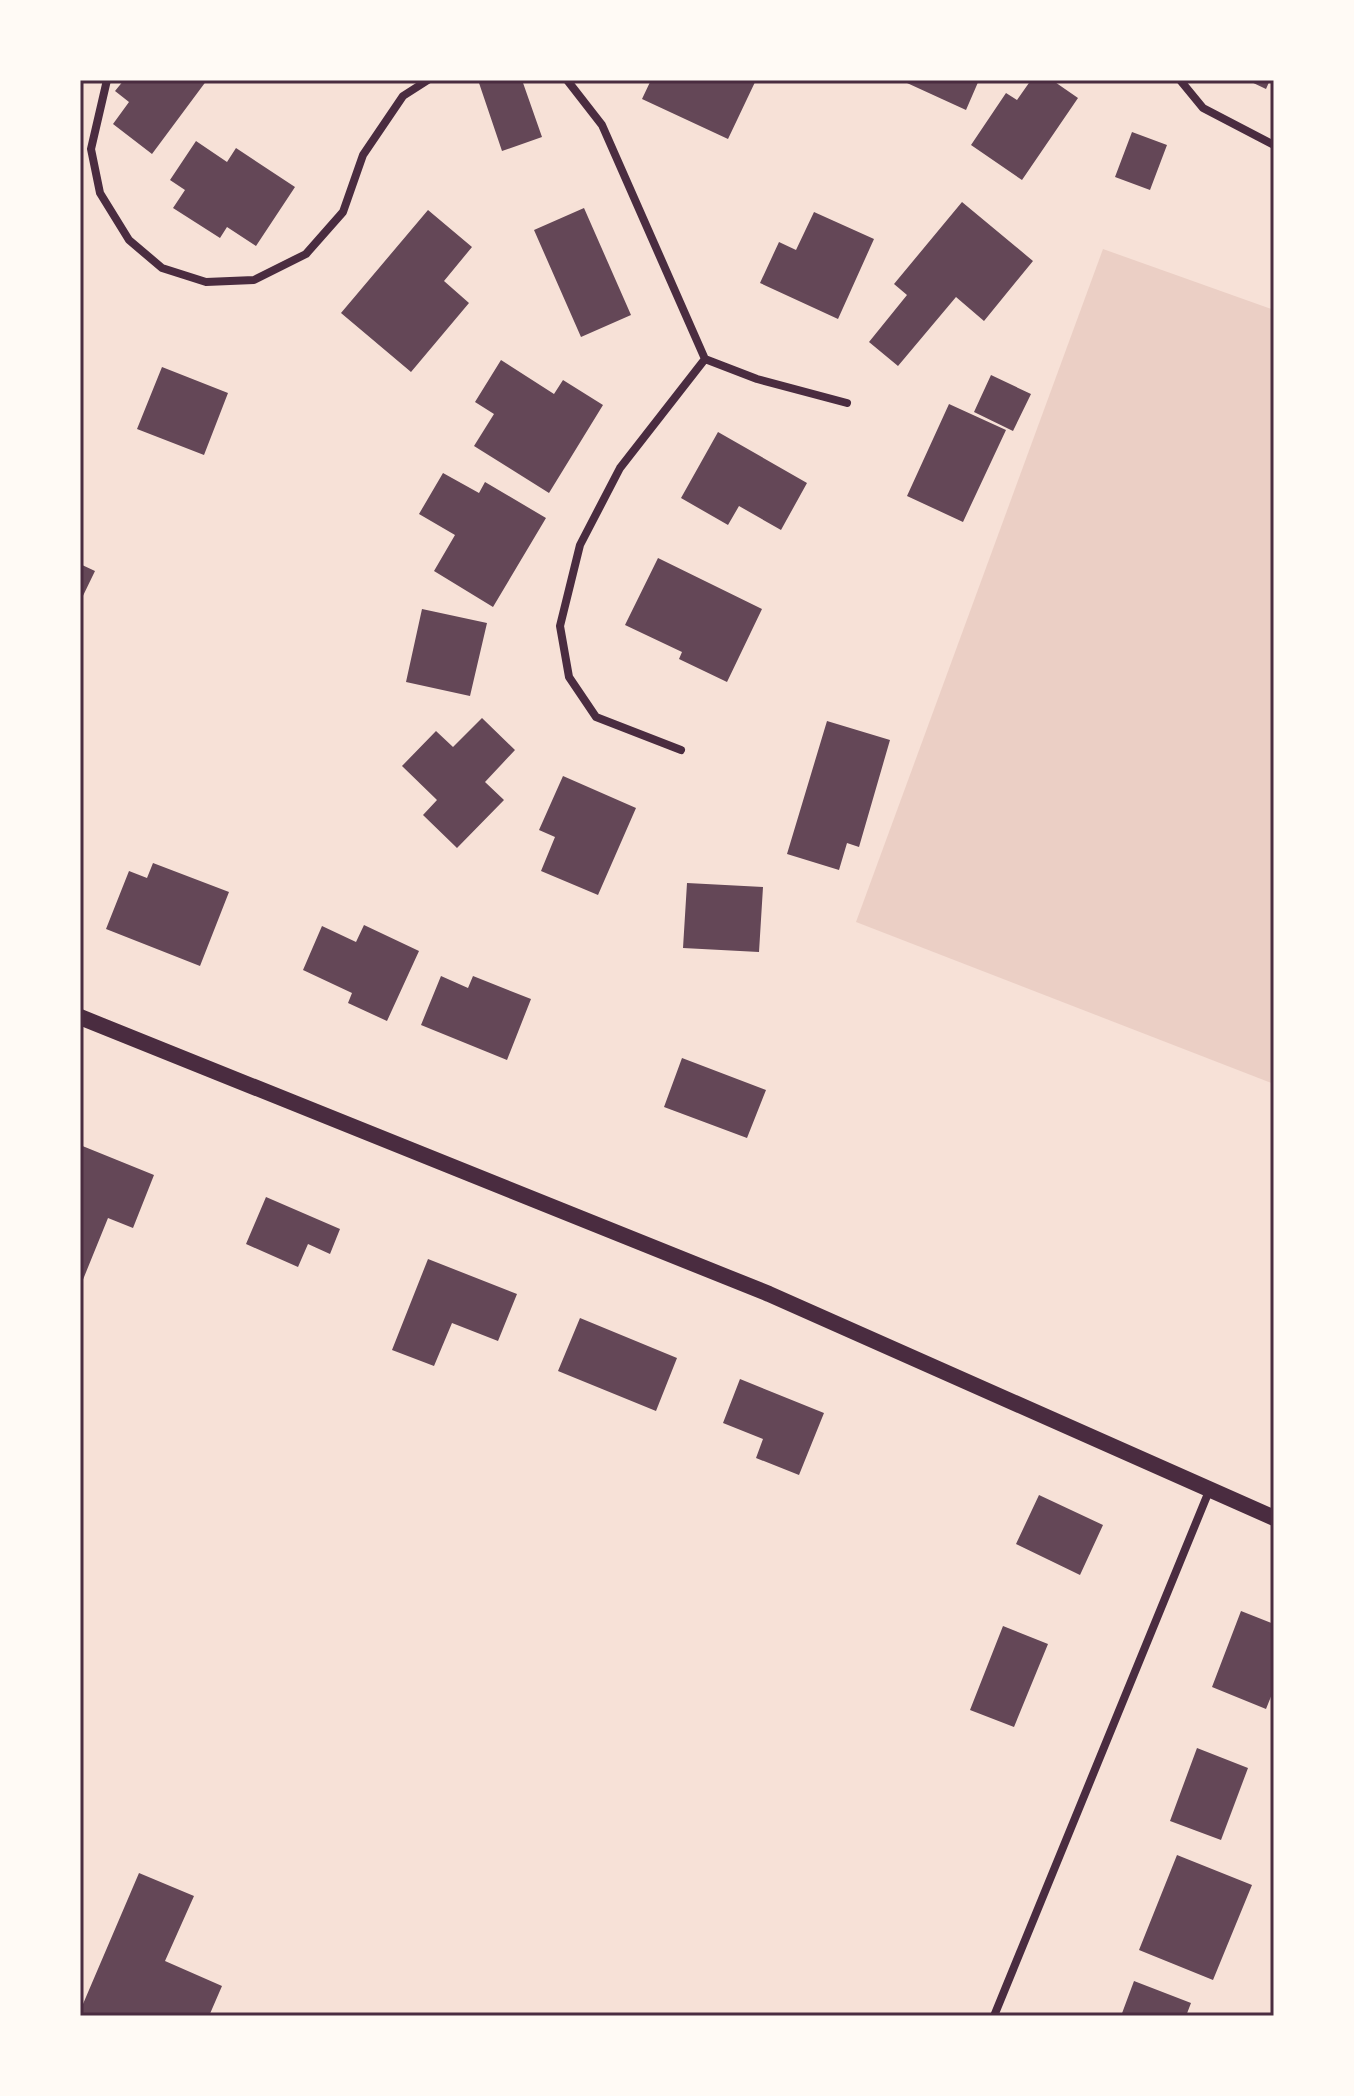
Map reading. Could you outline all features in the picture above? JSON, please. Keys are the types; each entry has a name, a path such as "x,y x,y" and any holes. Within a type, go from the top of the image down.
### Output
{"main road":[{"path":"80,1017 769,1294 1274,1518"}],"street":[{"path":"107,80 91,149 100,193 129,240 162,268 206,282 254,280 306,254 343,212 363,155 403,96 428,80"},
{"path":"567,80 602,125 705,359 757,379 847,403"},
{"path":"1180,80 1203,108 1274,145"},
{"path":"681,750 596,717 569,677 560,626 580,545 620,468 705,359"},
{"path":"994,2016 1209,1491"}],"shaded area":[{"path":"1103,249 1274,310 1274,1084 856,922"}],"building":[{"path":"124,80 207,80 152,154 113,124 129,102 115,91"},
{"path":"478,80 522,80 542,137 502,151"},
{"path":"651,80 756,80 728,139 642,99"},
{"path":"909,80 979,80 966,110 907,83"},
{"path":"1031,80 1052,80 1078,98 1022,180 971,145 1006,93 1017,100"},
{"path":"1247,80 1270,80 1266,89"},
{"path":"1132,132 1167,145 1150,190 1115,177"},
{"path":"196,141 227,162 236,148 295,187 256,246 227,227 220,238 173,208 185,190 170,180"},
{"path":"962,202 1033,261 984,321 956,297 898,366 869,342 907,295 894,284"},
{"path":"584,208 631,315 581,337 534,230"},
{"path":"428,210 472,247 444,281 469,303 411,372 341,313"},
{"path":"814,212 874,239 838,319 760,283 779,242 796,250"},
{"path":"501,360 554,394 563,380 603,405 549,493 474,446 494,414 475,402"},
{"path":"162,367 228,393 204,455 137,429"},
{"path":"991,375 1031,394 1013,431 974,412"},
{"path":"949,404 1006,430 963,522 907,496"},
{"path":"718,432 807,483 781,530 739,506 728,525 681,498"},
{"path":"443,473 479,493 485,482 546,518 493,607 434,571 455,535 419,514"},
{"path":"658,558 762,609 727,682 679,659 682,652 625,625"},
{"path":"80,564 95,571 80,602"},
{"path":"422,609 487,623 470,696 406,682"},
{"path":"482,718 515,750 485,782 504,800 457,848 423,815 437,800 402,766 436,731 453,747"},
{"path":"827,721 890,740 859,847 847,843 839,870 787,854"},
{"path":"563,776 636,808 598,895 541,871 555,837 539,830"},
{"path":"153,863 229,892 200,966 106,929 129,871 147,878"},
{"path":"687,883 763,887 759,952 683,948"},
{"path":"364,925 419,951 387,1021 348,1003 352,993 303,970 322,926 356,942"},
{"path":"441,976 468,988 473,976 531,999 507,1060 421,1025"},
{"path":"682,1058 766,1090 747,1138 664,1107"},
{"path":"80,1145 154,1175 133,1228 108,1218 80,1287"},
{"path":"266,1197 340,1229 330,1254 308,1244 298,1267 246,1244"},
{"path":"428,1259 517,1294 498,1341 452,1323 434,1366 392,1350"},
{"path":"580,1318 677,1358 656,1411 558,1371"},
{"path":"740,1379 824,1413 799,1475 756,1458 763,1439 723,1423"},
{"path":"1039,1495 1103,1525 1080,1575 1016,1544"},
{"path":"1241,1611 1274,1624 1274,1689 1266,1709 1212,1687"},
{"path":"1003,1626 1048,1644 1014,1727 970,1710"},
{"path":"1197,1748 1248,1768 1221,1840 1170,1821"},
{"path":"1177,1855 1252,1885 1213,1980 1139,1950"},
{"path":"139,1873 194,1896 165,1961 222,1986 209,2016 80,2015"},
{"path":"1134,1981 1191,2003 1186,2016 1121,2016"}]}
